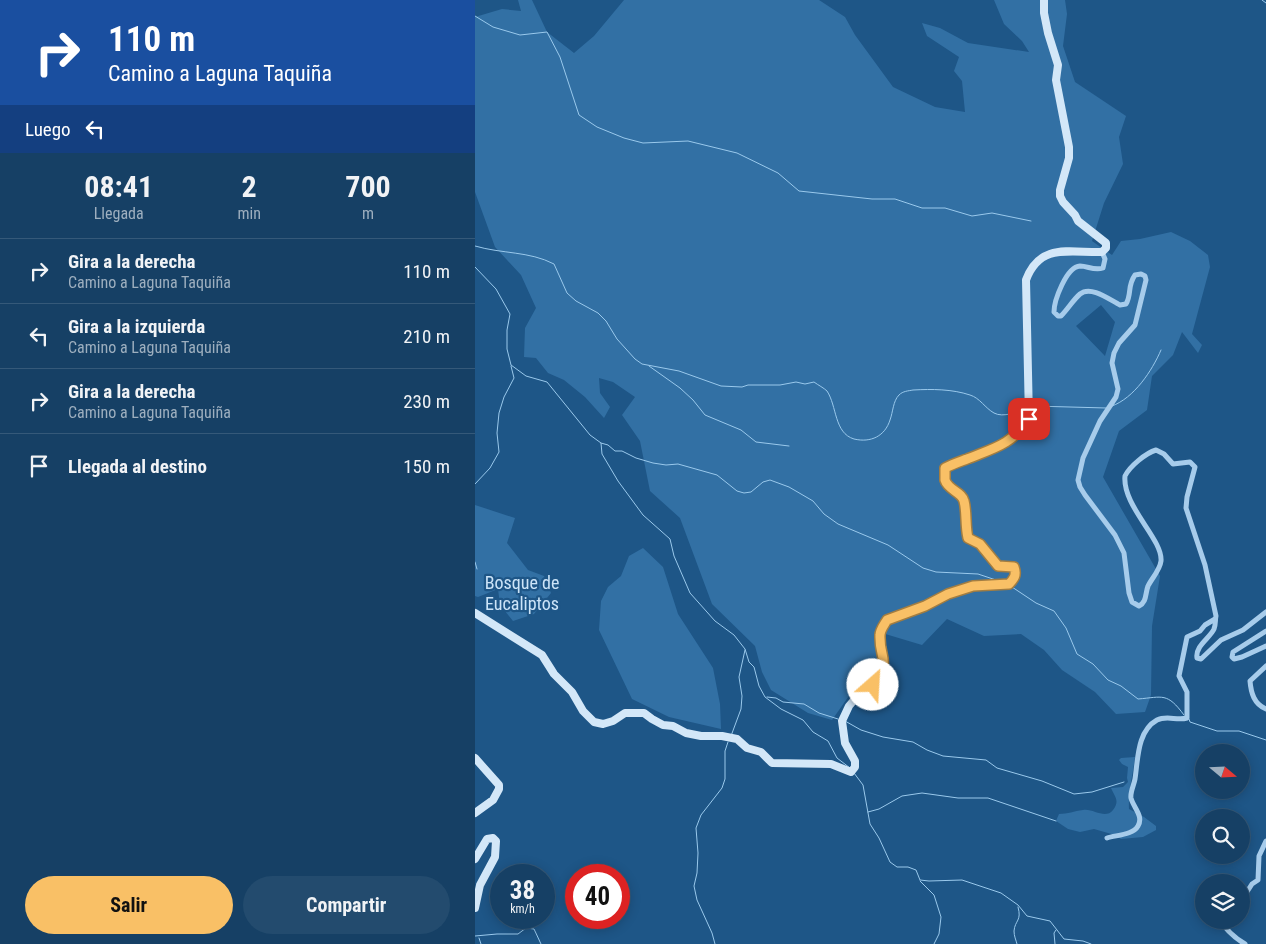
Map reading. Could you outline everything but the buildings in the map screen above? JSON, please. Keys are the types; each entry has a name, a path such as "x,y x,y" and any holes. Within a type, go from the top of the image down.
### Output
{"street":[{"path":"1044,0 1044,14 1048,33 1058,65 1056,80 1068,137 1069,158 1060,196 1078,221 1106,243 1106,248 1103,252 1105,260 1103,268 1096,269 1082,266 1069,273 1056,298 1055,314 1061,316 1079,295 1085,292 1104,295 1120,305 1126,304 1130,296 1130,283 1135,275 1141,274 1145,276 1146,280 1137,321 1119,343 1114,353 1112,363 1118,389 1116,397 1100,421 1086,453 1078,474 1080,487 1115,535 1124,553 1130,598 1132,602 1139,606 1145,601 1148,587 1159,567 1161,559 1157,547 1130,501 1126,489 1125,476 1133,466 1155,450 1163,454 1173,464 1185,462 1192,464 1195,470 1187,497 1187,508 1205,565 1214,602 1216,623 1196,654 1199,659 1204,657 1221,640 1243,630 1266,612"},
{"path":"475,613 541,655 554,674 572,692 583,711 594,722 603,724 613,721 625,713 644,713 657,722 673,726 686,733 737,739 747,748 761,752 773,763 831,764 851,772 855,767 855,762 845,743 843,721 849,706 855,699 867,693 881,675 884,667 884,658 880,634 887,620 925,606 948,594 973,586 1009,584 1014,579 1016,572 1014,567 998,566 980,544 968,538 965,501 945,481 945,468 954,462 965,460 1010,441 1029,419 1026,280 1030,268 1053,252 1065,250 1103,252"},
{"path":"1107,838 1133,831 1139,826 1140,817 1131,796 1135,781 1137,758 1143,738 1149,725 1158,719 1172,717 1187,718 1187,692 1179,676 1184,646 1187,637 1200,631 1205,625 1215,619"},
{"path":"1266,631 1233,652 1232,657 1234,659 1242,657 1266,646"},
{"path":"1266,666 1250,681 1253,697 1259,706 1266,709"},
{"path":"475,758 499,785 499,789 493,800 475,813"},
{"path":"475,859 487,839 493,838 496,840 495,857 480,885 475,908"},
{"path":"1250,887 1258,880 1259,856 1266,841"},
{"path":"1227,929 1245,944"}],"green space":[{"path":"518,0 532,0 547,32 574,53 594,36 624,0 819,0 845,17 855,35 893,87 935,107 965,112 962,81 954,71 959,57 927,36 922,23 940,28 968,43 1029,52 1022,41 1004,24 994,0 1065,0 1067,14 1063,46 1075,82 1126,116 1119,137 1123,164 1104,203 1092,241 1112,255 1121,241 1171,232 1190,241 1208,255 1210,267 1192,334 1202,345 1198,353 1182,332 1173,355 1152,376 1147,410 1119,431 1103,477 1160,576 1152,626 1151,695 1145,712 1116,714 1095,692 1062,670 1044,650 1021,634 984,636 947,619 922,645 882,633 878,661 858,683 832,720 808,713 771,690 762,672 755,646 712,604 680,518 650,491 640,441 622,415 635,397 613,382 599,378 600,393 610,407 604,418 585,397 564,380 548,373 536,358 524,357 525,328 536,308 521,275 495,247 475,192 475,17 502,9 521,11","holes":["1101,305 1115,322 1105,356 1076,326"]},
{"name":"Bosque de Eucaliptos","path":"475,505 515,518 507,543 528,570 544,576 551,593 534,614 513,621 500,605 498,589 478,597 475,596"},
{"path":"643,548 663,567 678,614 713,668 720,704 721,729 669,717 632,699 599,630 601,601 608,587 621,576 629,556"},
{"path":"1135,757 1129,809 1156,826 1156,830 1143,837 1121,839 1115,835 1094,829 1080,832 1068,829 1056,821 1059,814 1080,810 1103,814 1110,813 1115,807 1116,801 1111,788 1123,787 1128,782 1128,767 1119,760 1121,758"}],"waterway":[{"path":"1262,0 1266,3"},
{"path":"475,16 493,27 520,35 547,32 560,57 579,115 597,127 624,138 643,143 688,141 737,153 778,173 799,191 872,199 895,199 922,208 945,208 972,216 992,213 1031,221"},
{"path":"475,246 535,257 554,264 567,293 576,301 598,313 606,321 617,339 642,364 679,371 721,386 742,387 748,385 780,385 796,382 805,384 814,382 827,391 839,425 848,436 854,439 872,439 881,434 888,426 897,397 907,391 935,390 963,393 977,398 991,411 1002,415 1026,408"},
{"path":"475,267 496,289 510,314 507,330 507,349 511,365 526,376 547,382 590,435 601,443 602,454 618,481 643,515 670,539 674,556 690,593 715,621 734,635 745,649 765,697 781,709 803,720 813,732 828,741 837,758 850,768"},
{"path":"1112,406 1128,397 1135,390 1153,366 1161,350"},
{"path":"475,484 490,468 499,452 497,433 499,413 504,397 514,378 511,366"},
{"path":"649,366 680,388 705,415 741,430 756,442 789,446"},
{"path":"1033,406 1106,408"},
{"path":"601,443 608,445 615,451 622,451 653,463 678,464 717,475 737,491 744,493 751,492 763,482 770,480 789,487 813,501 824,514 838,524 888,545 923,568 936,572 978,574 1002,582"},
{"path":"475,562 477,569"},
{"path":"1012,587 1036,603 1054,611 1066,628 1077,654 1093,664 1108,680 1121,686 1138,699 1159,697 1169,699 1184,715"},
{"path":"731,736 741,709 742,696 739,677 745,650"},
{"path":"767,697 776,698 783,702 804,704 819,713 838,719"},
{"path":"1189,719 1190,722 1217,731 1239,731 1266,740"},
{"path":"845,721 861,730 883,737 913,742 943,756 986,760 997,768 1042,781 1074,794 1092,792 1124,782"},
{"path":"715,944 697,900 694,886 698,853 696,828 701,815 722,788 725,779 725,751 728,742"},
{"path":"854,773 863,785 870,824 890,862 897,867 908,867 916,870 920,880 962,880 1001,893 1018,905 1027,916 1050,921 1064,939 1091,944"},
{"path":"868,812 879,809 902,796 922,793 958,798 988,798 1056,821"},
{"path":"920,881 934,895 941,917 939,934 934,944"},
{"path":"1017,944 1014,931 1019,918 1018,907"},
{"path":"475,936 518,934 526,928 534,929 541,944"},
{"path":"1055,944 1054,933 1056,930"},
{"path":"479,938 481,944"}],"route":[{"path":"873,685 881,675 884,667 880,634 887,620 925,606 948,594 973,586 1009,584 1014,579 1016,572 1014,567 998,566 980,544 968,538 965,501 945,481 945,468 954,462 965,460 1010,441 1029,419"}]}
